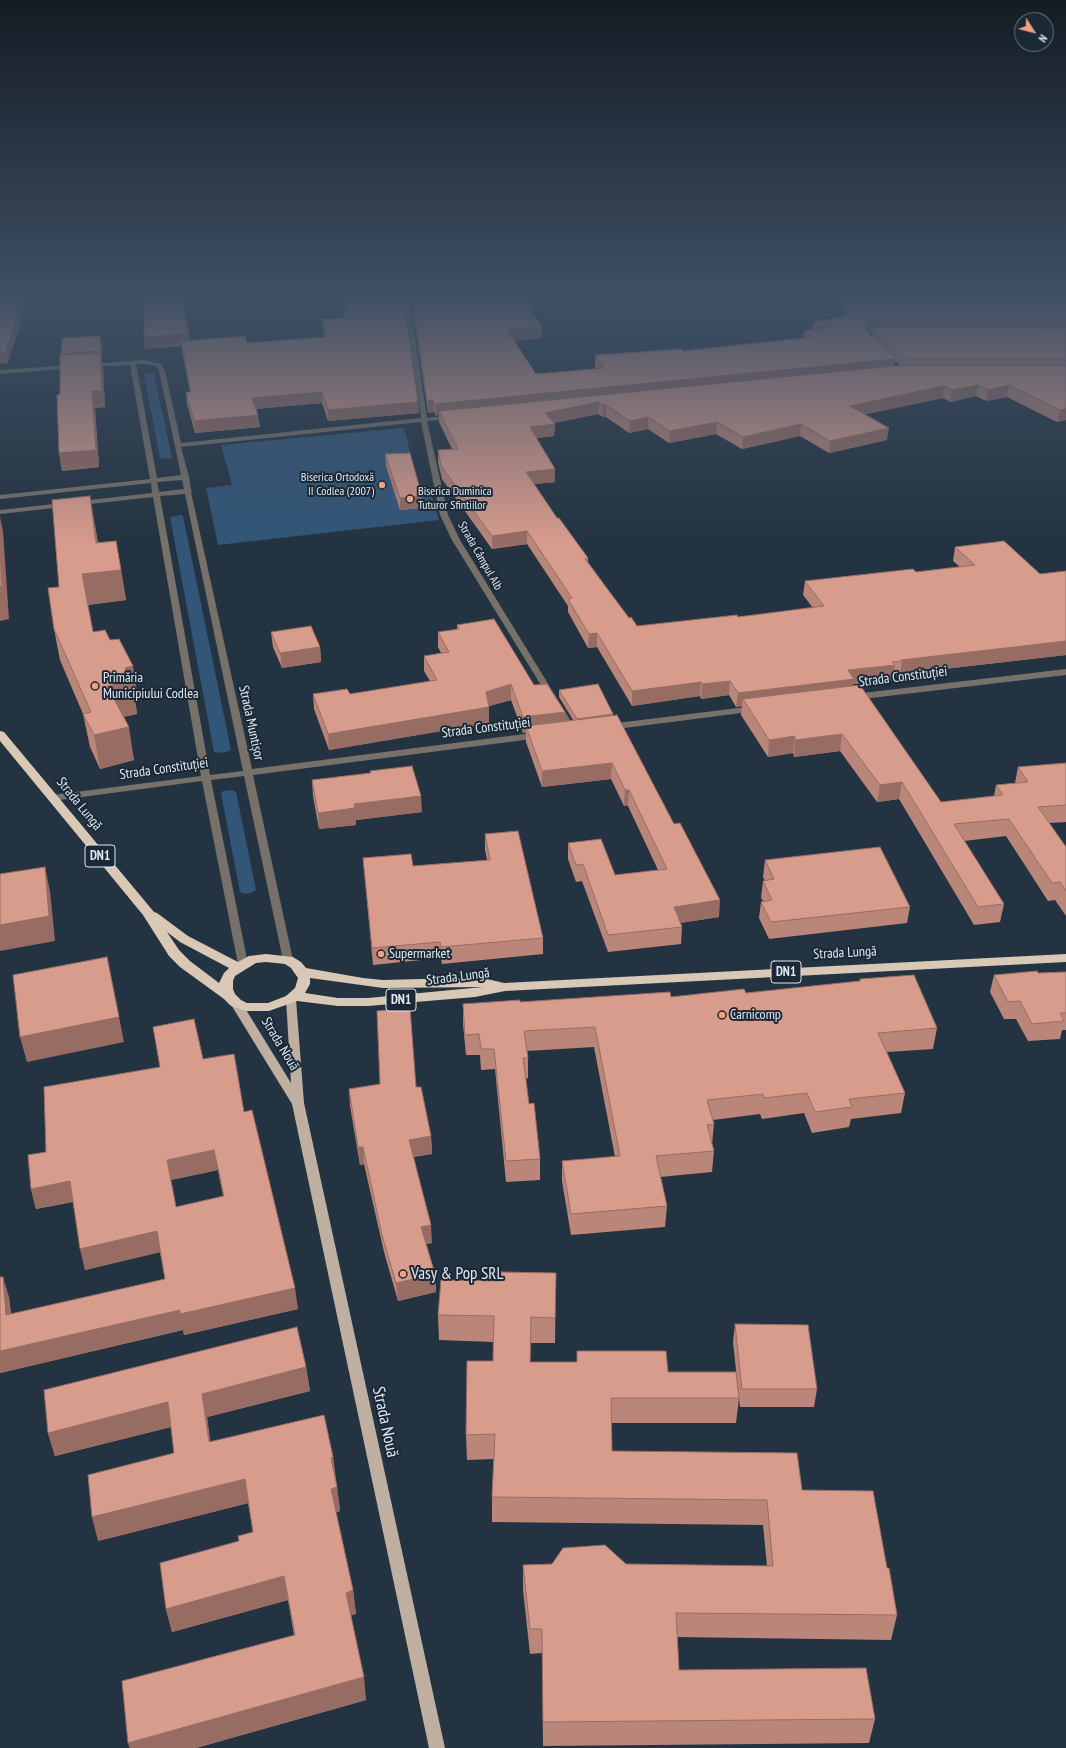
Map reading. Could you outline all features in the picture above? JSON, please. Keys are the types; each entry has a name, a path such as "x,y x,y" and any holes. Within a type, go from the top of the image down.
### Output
{"highway":[{"name":"Strada Lungă","path":"0,734 148,913 164,940 185,964 233,999"},
{"name":"Strada Lungă","path":"148,913 184,939 240,965"},
{"path":"233,999 226,989 226,981 230,973 240,965 254,959 266,958 288,960 296,965 302,972 303,984 293,998"},
{"name":"Strada Lungă","path":"293,998 326,1001 368,1002 475,994 505,987 1066,958"},
{"name":"Strada Lungă","path":"302,972 383,984 459,982 487,983 505,987"},
{"name":"DN1","path":"233,999 246,1006 269,1007 293,998"}],"main road":[{"name":"Strada Nouă","path":"293,998 298,1103 437,1748"},
{"name":"Strada Nouă","path":"233,999 298,1103"}],"street":[{"path":"136,383 240,965"},
{"name":"Strada Muntișor","path":"164,383 189,491 288,960"},
{"name":"Strada Câmpul Alb","path":"419,383 424,420 444,515 456,540 573,731"},
{"path":"178,445 462,416"},
{"path":"0,497 186,477"},
{"path":"0,512 189,491"},
{"name":"Strada Constituției","path":"847,698 1066,672"},
{"path":"597,728 761,708"},
{"name":"Strada Constituției","path":"52,798 550,734"}],"shaded area":[{"path":"145,383 156,383 172,458 160,458"},
{"path":"404,428 416,475 421,488 429,488 439,520 218,545 206,488 232,485 221,445"},
{"path":"183,516 231,750 226,752 214,752 170,517"},
{"path":"232,790 236,792 256,890 251,893 244,894 240,892 221,793 223,791"}],"building":[{"path":"60,383 102,383 102,391 92,391 96,450 59,453 57,395 60,394"},
{"path":"189,383 415,383 418,402 328,410 322,392 252,398 258,415 194,421 186,392 191,392"},
{"path":"424,383 654,383 435,404 433,400 427,401"},
{"path":"726,383 1066,383 1066,409 1060,410 1009,385 988,390 978,385 952,390 944,386 850,406 889,428 830,441 801,424 743,437 717,422 670,431 648,417 630,421 599,402 545,413 555,424 530,427 555,469 526,472 557,518 559,518 588,558 585,559 629,618 631,617 637,626 737,615 738,617 824,606 805,581 913,569 916,572 975,565 955,547 1004,541 1040,574 1066,571 1066,641 901,660 902,661 892,662 895,665 848,670 854,679 738,693 730,681 702,684 701,682 632,691 597,633 589,634 568,599 572,598 527,531 492,536 441,466 438,450 458,449 439,411"},
{"path":"410,453 422,496 400,498 385,454"},
{"path":"90,496 96,543 116,541 121,570 82,574 93,632 105,630 110,640 119,639 133,666 125,668 131,681 107,686 129,727 94,735 83,714 91,712 54,629 48,588 59,587 52,500"},
{"path":"0,553 2,586 0,587"},
{"path":"494,619 534,685 547,684 565,712 523,717 511,684 486,692 489,707 328,734 313,694 347,689 350,694 437,680 424,656 449,652 438,632 459,629 457,625"},
{"path":"311,626 320,647 280,653 271,632"},
{"path":"598,684 613,714 577,719 559,690"},
{"path":"860,685 941,802 1003,795 996,785 1028,782 1018,767 1066,763 1066,805 1038,807 1066,847 1066,891 1060,882 1052,883 1009,819 954,824 1004,904 978,907 902,782 880,785 842,734 795,740 795,736 769,740 743,699"},
{"path":"617,715 674,824 680,823 720,900 674,907 682,927 608,935 583,864 576,865 568,843 601,839 615,875 667,869 629,790 625,790 612,763 542,771 526,726"},
{"path":"412,766 421,796 354,804 355,808 318,813 312,780 371,773 370,771"},
{"path":"518,831 543,938 441,947 440,942 372,948 363,858 411,854 413,866 490,860 485,834"},
{"path":"880,847 910,907 771,922 761,902 772,900 763,881 774,879 765,860"},
{"path":"45,867 49,916 0,925 0,874"},
{"path":"107,957 119,1017 20,1037 13,975"},
{"path":"1037,971 1038,973 1066,972 1066,1013 1060,1013 1064,1021 1032,1024 1020,1001 1008,1002 994,975"},
{"path":"914,975 937,1028 878,1033 905,1093 849,1099 852,1107 815,1112 807,1093 764,1098 763,1094 707,1100 714,1124 707,1125 714,1151 656,1156 667,1206 571,1214 562,1161 620,1156 595,1027 524,1031 528,1058 523,1058 529,1104 534,1103 540,1159 506,1161 494,1049 481,1049 479,1034 465,1035 463,1004 520,1000 520,1002 670,992 671,997 744,989 746,993 860,981 860,979"},
{"path":"410,1008 416,1087 421,1087 431,1136 409,1140 431,1225 421,1227 435,1274 396,1283 382,1235 363,1147 358,1147 349,1089 380,1084 377,1011"},
{"path":"194,1019 203,1059 234,1054 244,1112 252,1110 295,1288 180,1314 180,1310 0,1351 0,1277 3,1277 6,1315 165,1279 157,1231 80,1249 70,1181 31,1189 28,1155 46,1152 44,1087 160,1067 153,1027","holes":["214,1150 224,1196 176,1207 167,1160"]},
{"path":"501,1272 556,1273 555,1318 531,1317 530,1362 577,1362 577,1351 666,1351 668,1372 736,1372 739,1398 611,1398 612,1451 797,1453 802,1490 873,1491 897,1615 676,1613 679,1670 866,1668 875,1719 543,1722 542,1629 530,1629 523,1565 552,1564 563,1548 605,1545 626,1564 773,1566 767,1500 492,1497 495,1434 466,1435 467,1361 493,1361 494,1316 438,1315 441,1280 501,1281"},
{"path":"735,1324 808,1325 817,1389 742,1389"},
{"path":"297,1327 306,1367 202,1394 209,1442 324,1415 333,1457 331,1458 337,1487 331,1489 353,1590 346,1593 364,1677 128,1743 122,1681 295,1635 284,1576 166,1609 160,1563 239,1541 238,1536 253,1532 245,1479 92,1517 88,1475 174,1453 168,1402 48,1433 44,1390"}],"place":[{"name":"Biserica Ortodoxă II Codlea (2007)","path":"382,485"},
{"name":"Biserica Duminica Tuturor Sfintiilor","path":"410,499"},
{"name":"Primăria Municipiului Codlea","path":"95,686"},
{"name":"Supermarket","path":"381,954"},
{"name":"Carnicomp","path":"722,1015"},
{"name":"Vasy & Pop SRL","path":"403,1274"}]}
